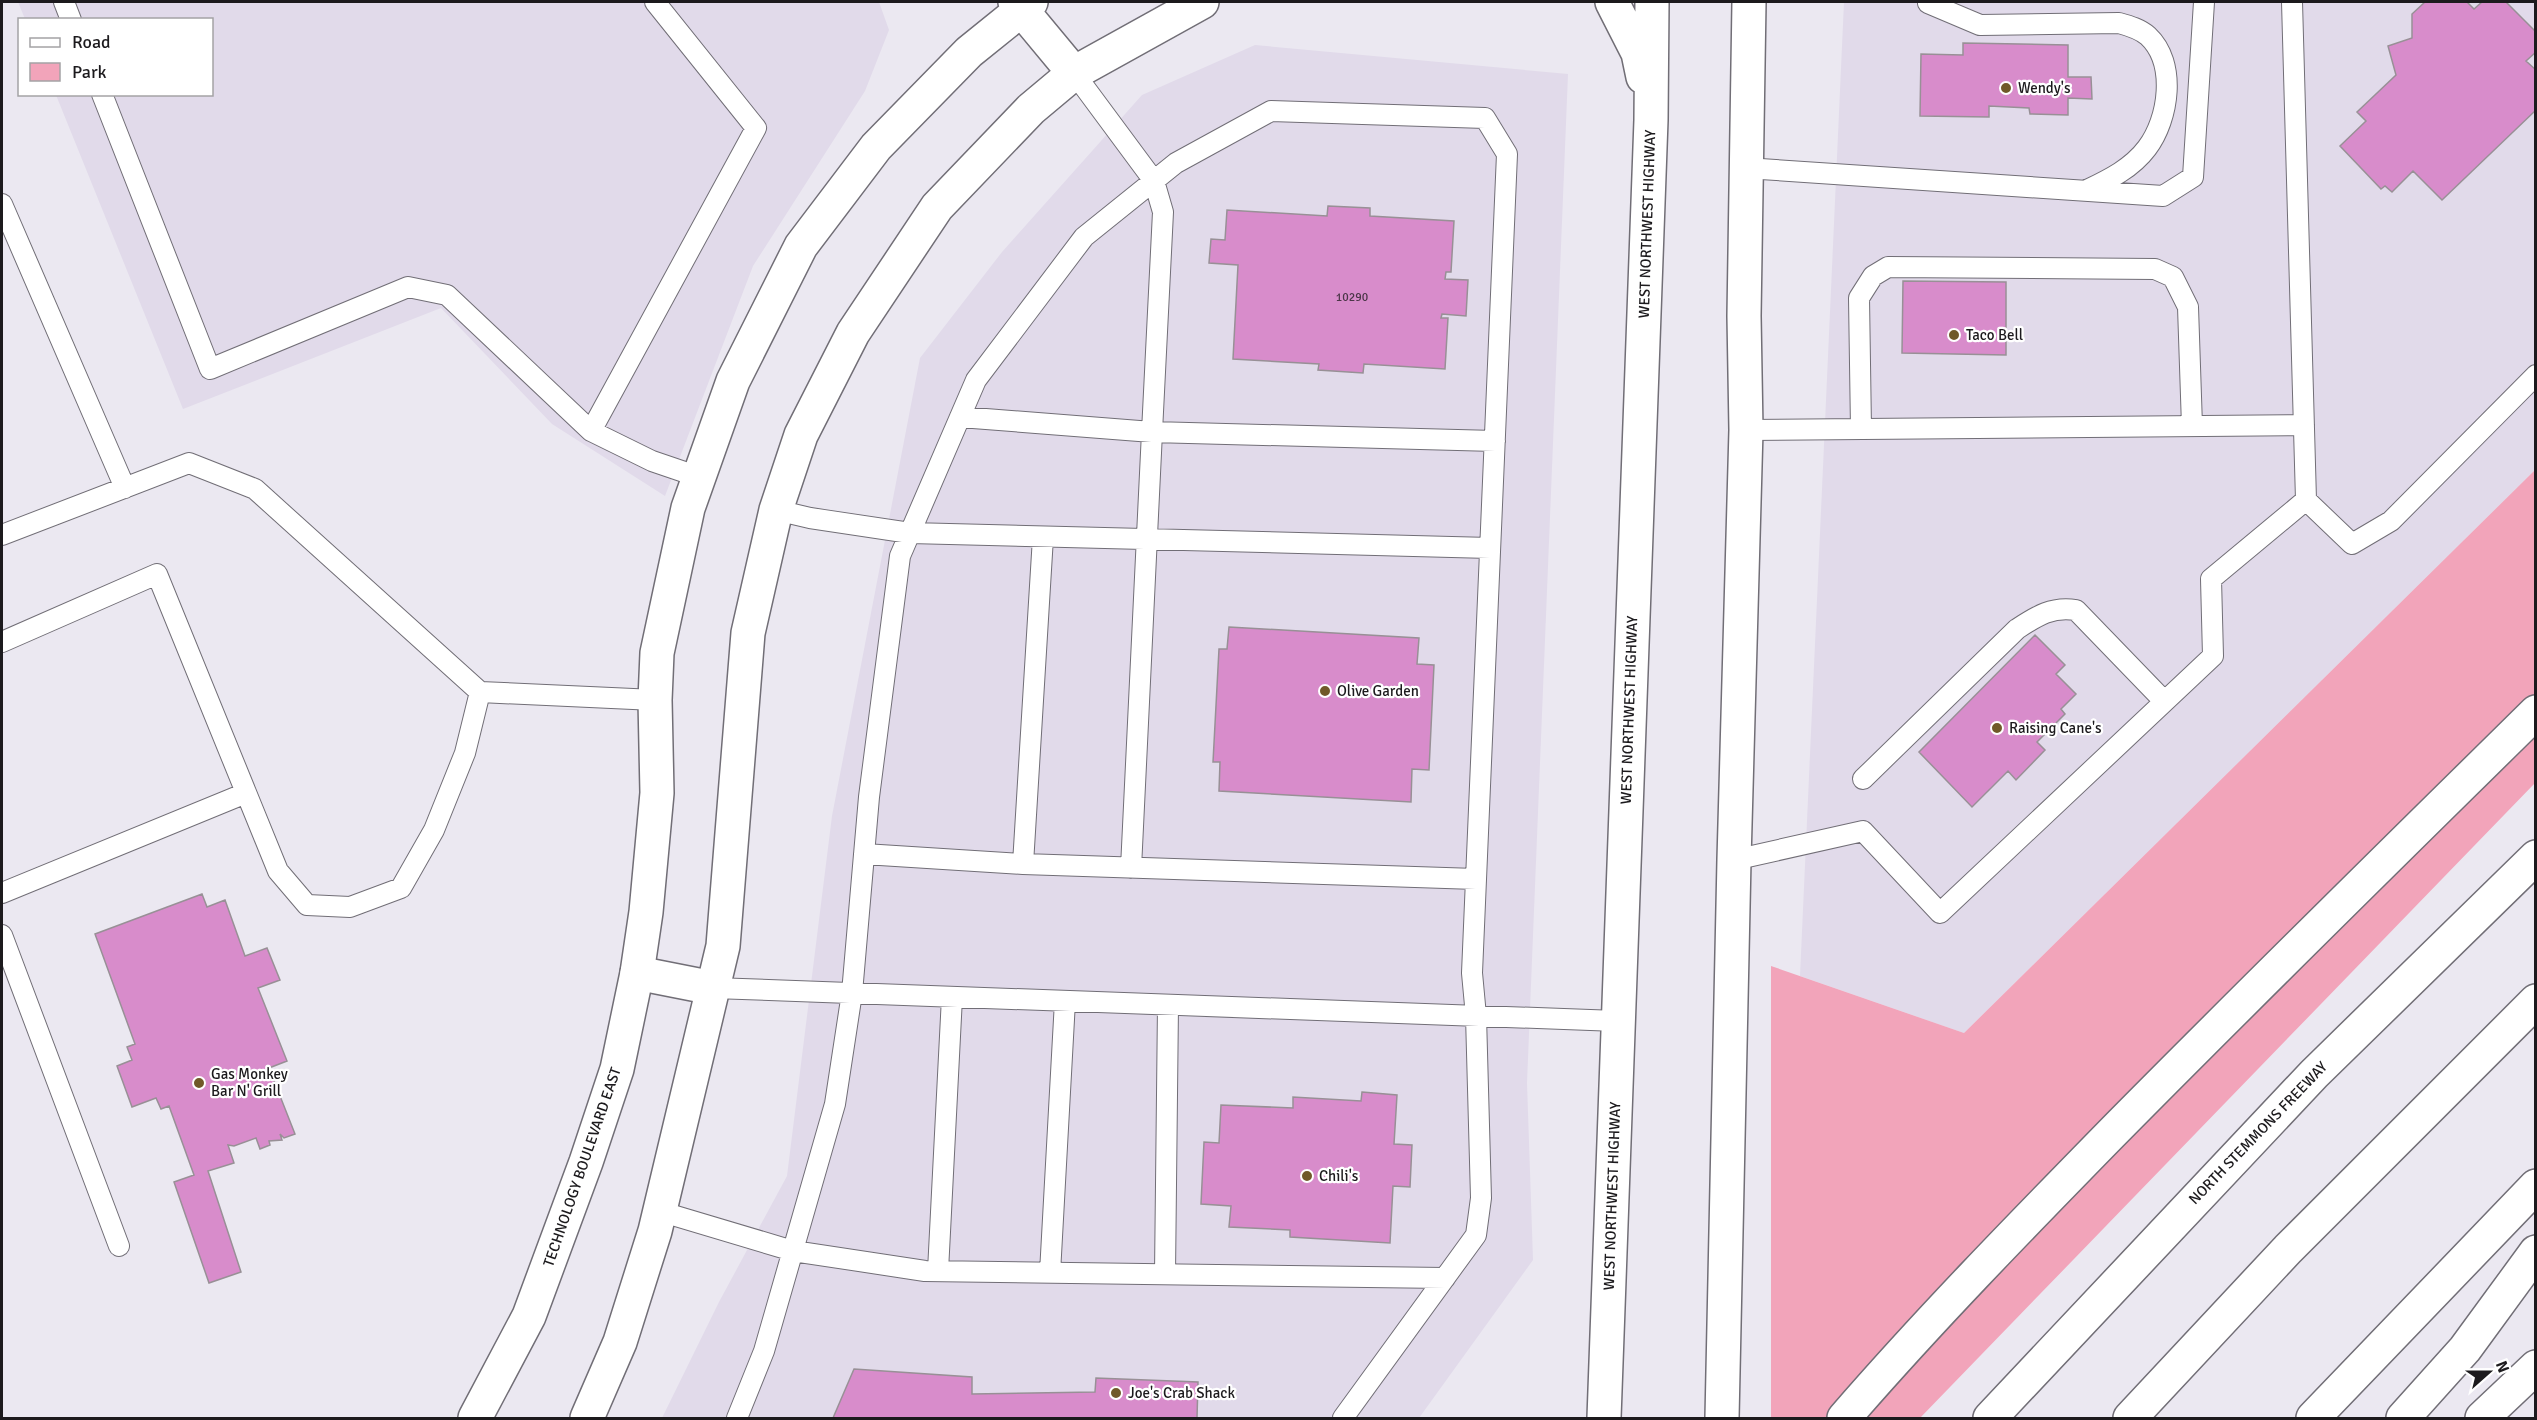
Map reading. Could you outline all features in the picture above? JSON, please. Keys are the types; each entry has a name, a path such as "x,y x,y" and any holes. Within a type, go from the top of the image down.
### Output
{"main road":[{"path":"587,1419 620,1342 659,1211 723,946 748,633 776,510 801,435 853,333 937,207 1031,110 1074,73 1202,2"},
{"path":"1612,2 1638,53 1651,120"},
{"name":"WEST NORTHWEST HIGHWAY","path":"1604,1419 1651,120 1652,2"},
{"path":"1722,1419 1746,430 1745,168 1749,2"},
{"path":"1022,4 1074,73"},
{"name":"TECHNOLOGY BOULEVARD EAST","path":"475,1419 529,1316 586,1162 617,1069 637,973 646,912 657,793 655,700 657,653 688,508 733,381 801,246 876,147 969,52 1022,4"},
{"path":"1844,1419 1913,1339 2063,1183 2234,1009 2535,712"},
{"name":"NORTH STEMMONS FREEWAY","path":"1990,1419 2314,1074 2535,856"},
{"path":"637,973 713,988"},
{"path":"2130,1419 2288,1249 2535,1001"},
{"path":"2313,1419 2535,1186"},
{"path":"2403,1419 2465,1349 2535,1252"},
{"path":"2482,1419 2535,1368"}],"lane":[{"path":"64,2 70,18"},
{"path":"591,431 756,128 655,2"},
{"path":"1745,168 2163,196 2193,177 2204,2"},
{"path":"2292,2 2306,500 2352,544 2391,521 2535,375"},
{"path":"1928,3 1980,25 2119,22 2141,31 2158,48 2164,63 2165,112 2148,147 2120,174 2085,191"},
{"path":"1074,73 1154,181 1163,212 1131,868"},
{"path":"103,96 210,369 408,287 447,295 591,431 652,461 699,477"},
{"path":"737,1419 764,1350 835,1104 852,993 869,797 900,556 976,380 1084,237 1176,163 1271,111 1485,118 1507,154 1472,973 1476,1016 1481,1198 1476,1236 1343,1419"},
{"path":"2,204 125,488"},
{"path":"1861,429 1859,298 1873,276 1888,267 2155,269 2173,278 2188,307 2192,426"},
{"path":"960,417 1152,432 1495,441"},
{"path":"1746,430 2304,425"},
{"path":"2,535 189,463 255,489 480,692 655,700"},
{"path":"1734,860 1863,831 1940,913 2213,656 2211,579 2306,500"},
{"path":"776,510 810,518 910,533 1490,548"},
{"path":"1023,864 1043,537"},
{"path":"2,642 157,574 278,871 307,904 350,907 401,888 434,830 461,764 480,692"},
{"path":"1863,779 2018,629 2047,611 2061,608 2076,610 2164,701"},
{"path":"2,893 246,793"},
{"path":"864,854 1023,864 1476,879"},
{"path":"2,935 120,1246"},
{"path":"713,988 1617,1021"},
{"path":"938,1271 952,997"},
{"path":"1050,1273 1065,1001"},
{"path":"1165,1274 1168,1005"},
{"path":"659,1211 793,1251 938,1271 1445,1278"}],"shaded area":[{"path":"18,2 879,2 889,30 865,91 753,266 665,496 552,424 441,308 183,409 56,96 213,96 213,18 25,18"},
{"path":"1844,2 2535,2 2535,470 1964,1033 1800,976"},
{"path":"1255,45 1568,74 1527,1083 1533,1260 1419,1418 662,1418 719,1302 787,1176 832,816 920,358 1002,252 1142,95"}],"green space":[{"path":"2535,470 2535,783 1920,1418 1771,1418 1771,966 1964,1033"}],"building":[{"path":"2425,2 2467,2 2474,9 2482,2 2506,2 2536,32 2536,52 2526,61 2536,70 2536,110 2442,200 2413,171 2392,192 2385,186 2381,189 2340,146 2366,121 2357,112 2396,75 2388,46 2412,38 2412,14"},
{"name":"Wendy's","path":"1963,43 2068,45 2068,77 2091,77 2092,99 2068,98 2068,115 2030,114 2029,108 1989,106 1989,117 1920,116 1921,54 1963,55"},
{"path":"1328,206 1370,208 1370,216 1454,221 1451,272 1446,272 1445,279 1468,280 1466,316 1442,314 1441,318 1448,318 1445,369 1364,364 1363,373 1318,370 1319,364 1233,359 1238,265 1209,263 1211,239 1225,240 1227,210 1327,216"},
{"name":"Taco Bell","path":"1903,281 2006,282 2006,355 1902,353"},
{"name":"Olive Garden","path":"1229,627 1419,638 1417,664 1434,665 1429,770 1412,769 1411,802 1219,791 1220,762 1213,762 1219,649 1227,649"},
{"name":"Raising Cane's","path":"2035,635 2065,665 2056,674 2076,694 2061,709 2065,714 2037,742 2045,750 2016,780 2008,771 1972,807 1919,752"},
{"name":"Gas Monkey Bar N' Grill","path":"202,894 207,907 225,900 245,956 267,948 280,980 258,988 287,1061 269,1068 295,1134 284,1138 280,1134 282,1140 269,1141 270,1145 260,1149 256,1138 234,1146 228,1145 234,1163 208,1171 241,1272 209,1283 174,1182 194,1175 169,1106 161,1109 156,1098 132,1107 117,1066 132,1060 127,1047 135,1044 95,934"},
{"name":"Chili's","path":"1362,1092 1397,1095 1394,1144 1412,1145 1410,1187 1393,1186 1390,1243 1290,1237 1290,1230 1229,1227 1231,1206 1201,1204 1204,1142 1219,1143 1221,1105 1293,1108 1293,1097 1361,1101"},
{"name":"Joe's Crab Shack","path":"854,1369 972,1377 972,1394 1095,1392 1096,1378 1198,1382 1197,1418 833,1418"}],"place":[{"name":"Wendy's","path":"2006,88"},
{"name":"Taco Bell","path":"1954,335"},
{"name":"Olive Garden","path":"1325,691"},
{"name":"Raising Cane's","path":"1997,728"},
{"name":"Gas Monkey Bar N' Grill","path":"199,1083"},
{"name":"Chili's","path":"1307,1176"},
{"name":"Joe's Crab Shack","path":"1116,1393"}]}
